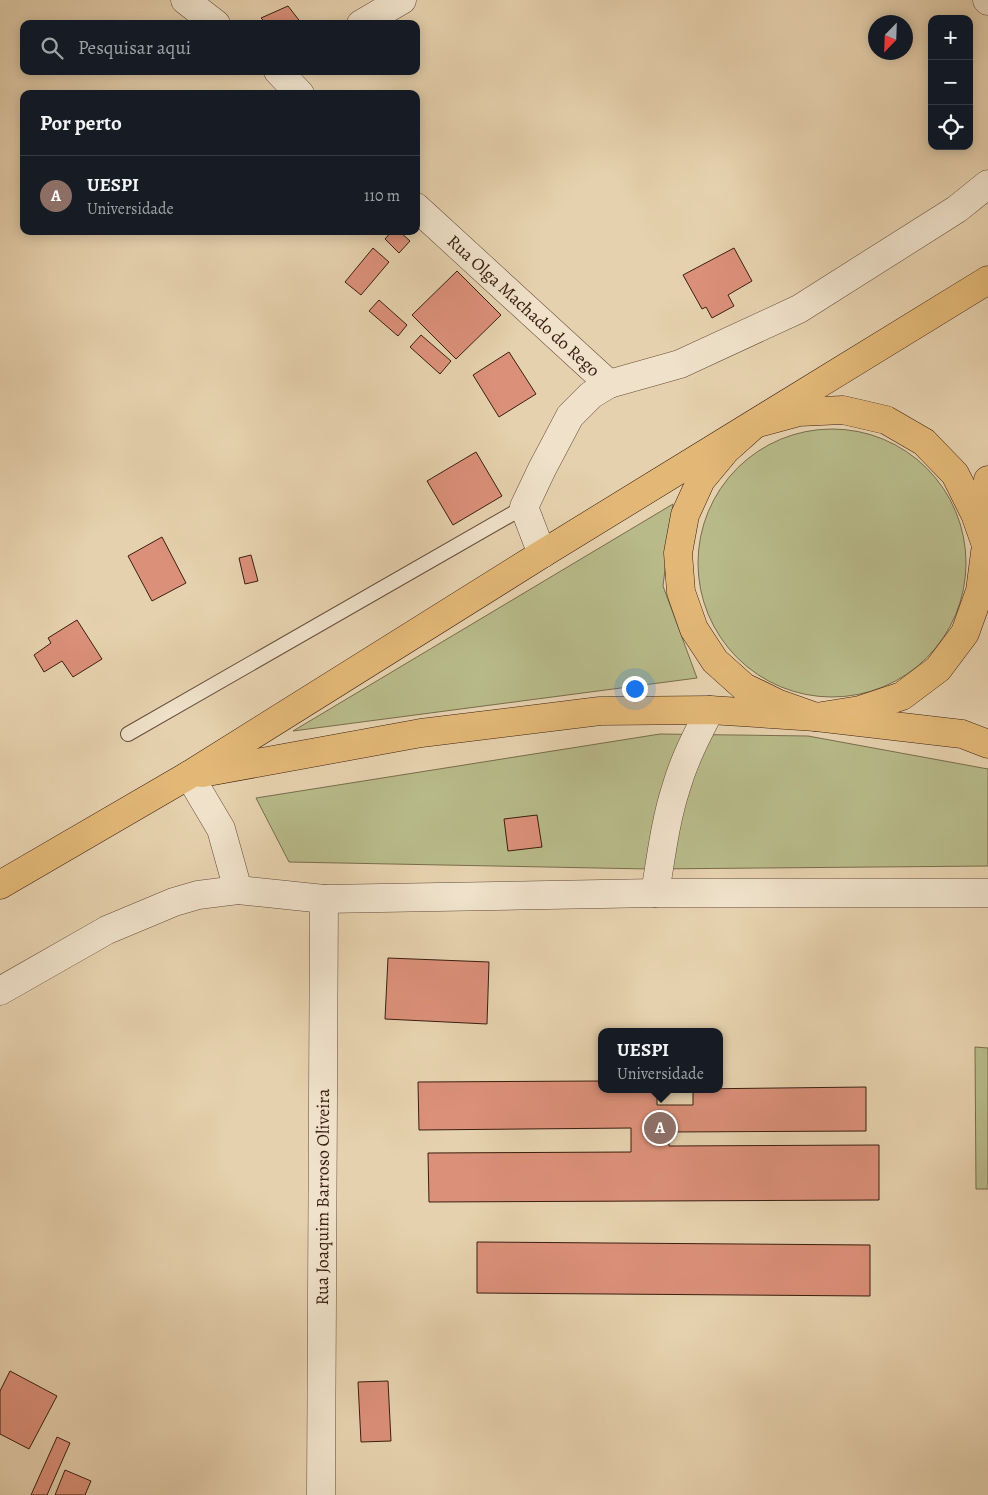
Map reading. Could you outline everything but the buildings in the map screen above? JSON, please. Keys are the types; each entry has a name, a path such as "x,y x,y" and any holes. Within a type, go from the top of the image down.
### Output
{"main road":[{"path":"0,885 189,775 542,554 988,280"},
{"path":"987,547 975,514 955,474 924,442 886,420 843,410 799,412 755,424 726,450 701,480 685,515 678,553 681,592 694,628 715,661 744,687 779,704 816,717 860,710 902,696 938,669 965,633 980,591 987,547 988,480"},
{"path":"189,775 421,733 600,711 710,710 816,717 962,734 988,744"}],"street":[{"path":"185,0 211,20"},
{"path":"368,20 402,0"},
{"path":"282,75 296,90"},
{"path":"542,554 524,507 570,416 591,395 609,384 680,364 799,309 957,209 988,184"},
{"name":"Rua Olga Machado do Rego","path":"420,211 609,384"},
{"path":"655,893 667,822 676,787 692,743 710,710"},
{"path":"189,775 222,829 238,890"},
{"path":"0,990 107,930 174,902 198,895 238,890 324,899 655,893 988,893"},
{"name":"Rua Joaquim Barroso Oliveira","path":"321,1495 324,899"}],"lane":[{"path":"128,734 524,507"}],"green space":[{"path":"832,429 858,432 883,439 917,459 927,468 936,478 956,512 963,537 966,563 963,589 956,614 936,648 927,658 917,667 883,687 858,694 832,697 806,694 781,687 747,667 737,658 728,648 708,614 701,589 698,563 701,537 708,512 728,478 737,468 747,459 781,439 806,432"},
{"path":"673,504 663,586 697,678 293,731"},
{"path":"660,734 808,736 988,769 988,866 649,869 289,862 256,798"},
{"path":"975,1047 988,1048 988,1189 976,1189"}],"place":[{"name":"UESPI","path":"660,1128"}]}
